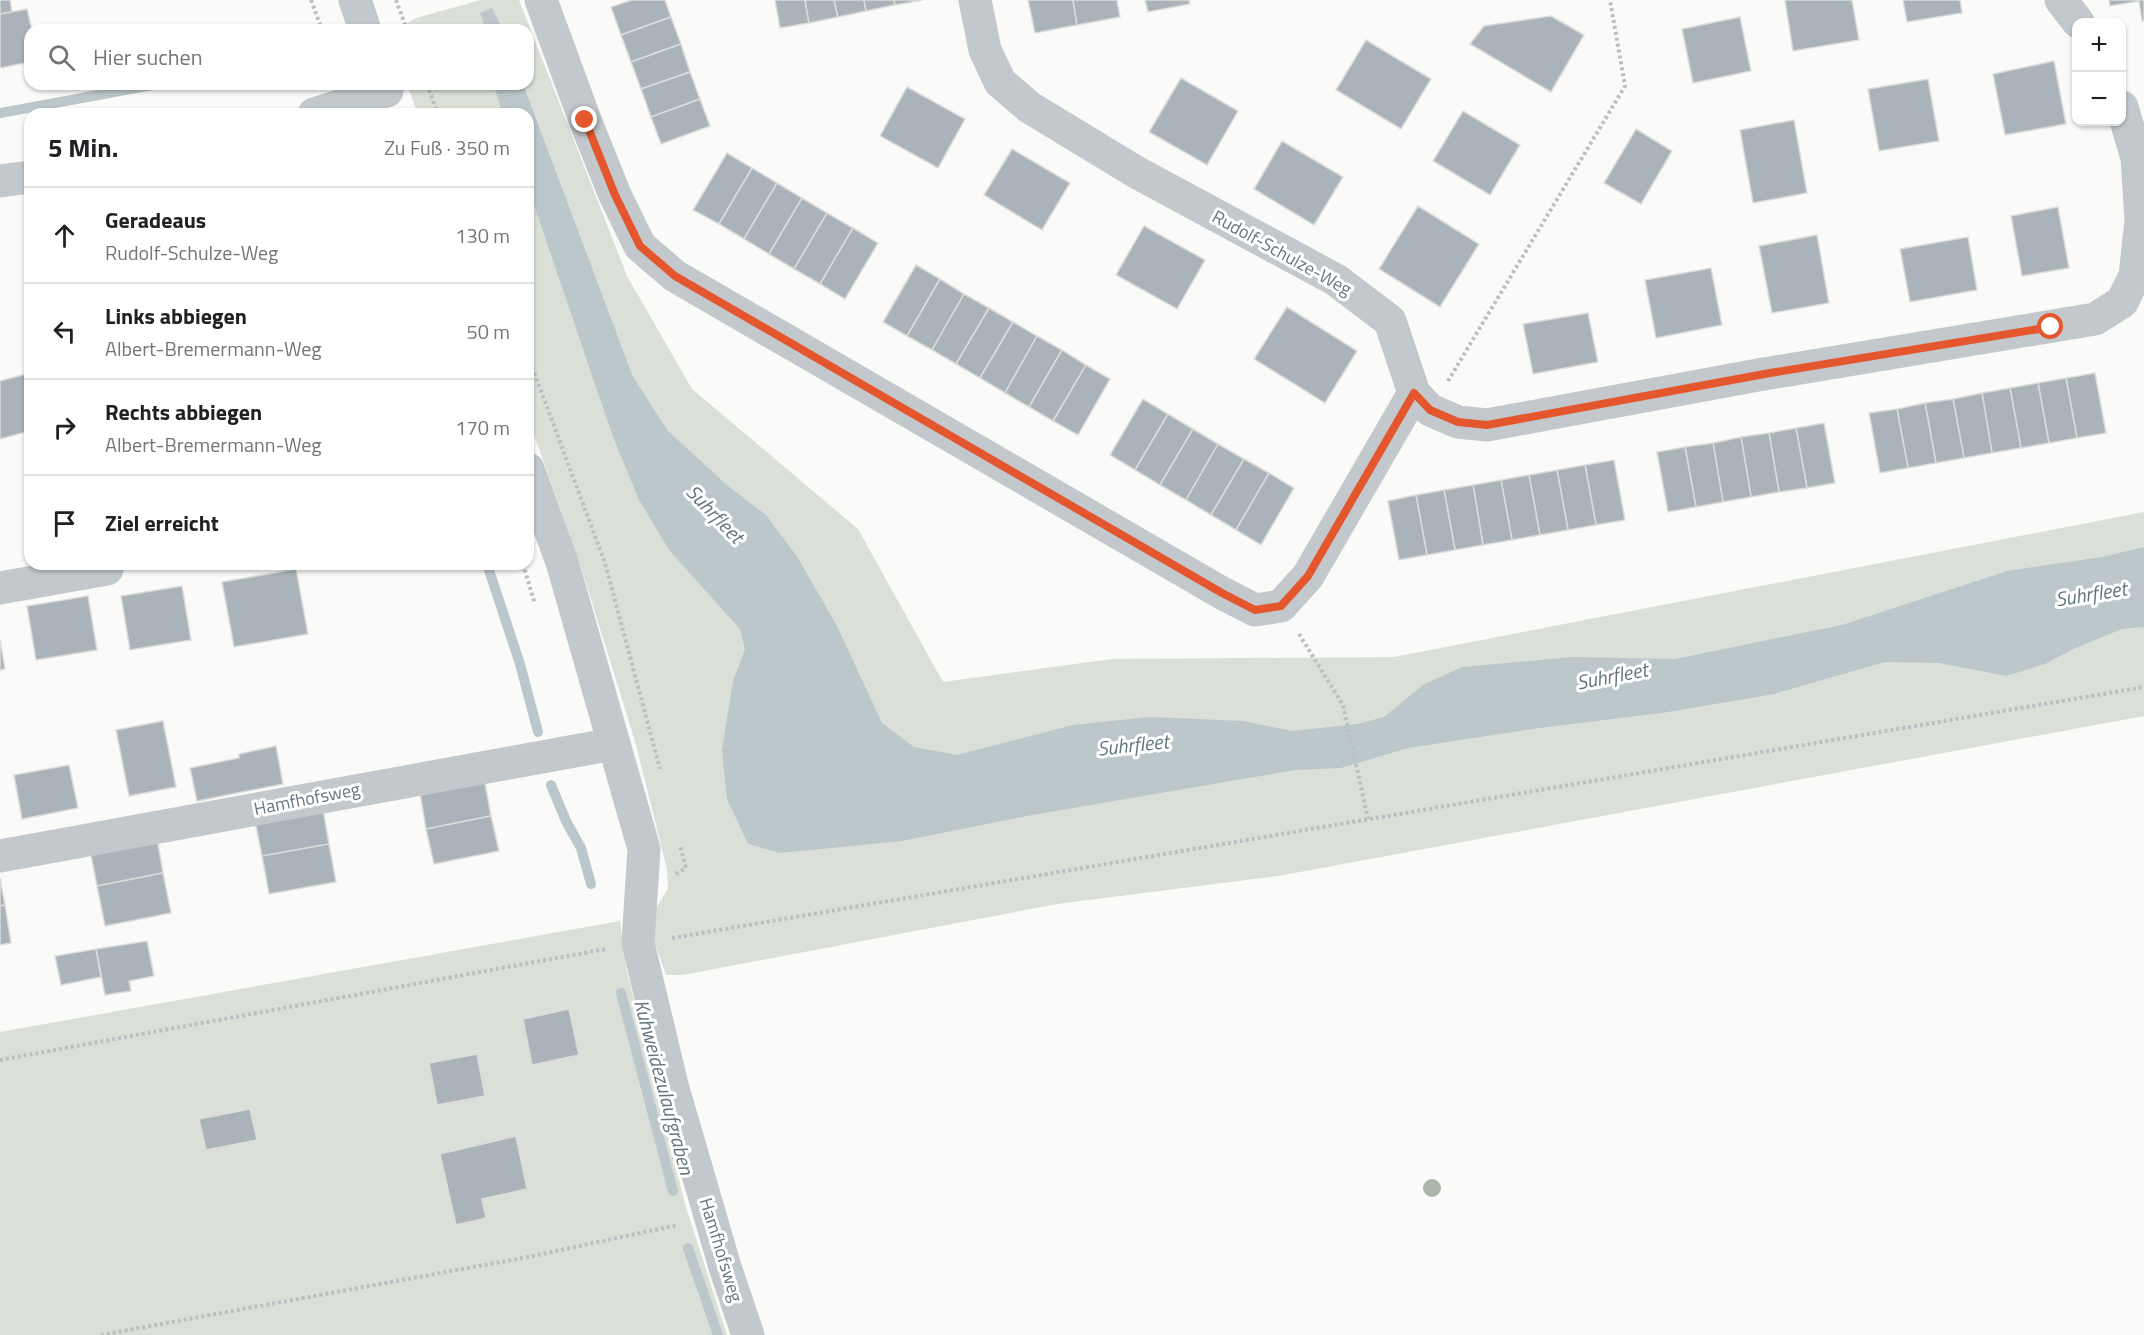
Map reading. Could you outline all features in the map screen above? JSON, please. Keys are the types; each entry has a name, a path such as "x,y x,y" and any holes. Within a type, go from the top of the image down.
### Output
{"street":[{"path":"355,0 363,24"},
{"path":"541,0 615,195 640,246 675,276 1255,610 1281,606 1308,576 1422,401 1458,422 1487,425 1770,373 2095,319 2122,302 2134,276 2141,221 2137,158 2126,123"},
{"name":"Rudolf-Schulze-Weg","path":"975,0 985,50 1000,82 1029,107 1092,147 1336,280 1390,321 1422,401"},
{"path":"2061,0 2075,18"},
{"path":"339,108 389,96"},
{"path":"0,181 24,178"},
{"name":"Hamfhofsweg","path":"534,485 562,562 644,849 638,943 672,1085 748,1335"},
{"path":"0,588 100,570"},
{"name":"Hamfhofsweg","path":"0,856 613,744"}],"path":[{"path":"311,0 320,24"},
{"path":"396,0 404,24"},
{"path":"1422,401 1625,86 1610,0"},
{"path":"429,90 436,108"},
{"path":"1281,606 1343,705 1368,819"},
{"path":"0,1060 638,943 2144,687"},
{"path":"101,1335 528,1257 711,1218"}],"shaded area":[{"path":"481,0 519,0 528,24 406,24 416,18"},
{"path":"534,38 627,276 692,389 858,529 943,682 1112,659 1394,657 2144,512 2144,716 1278,876 1057,904 683,975 666,975 648,923 668,888 667,869 635,741 579,561 534,435 534,108 416,108 409,90 534,90"},
{"path":"620,921 626,968 685,1204 727,1335 0,1335 0,1032"}],"water":[{"path":"492,8 500,24 484,24 480,13"},
{"path":"495,90 525,90 532,108 501,108"},
{"name":"Suhrfleet","path":"534,113 633,377 668,431 728,486 766,515 798,558 837,626 882,723 914,747 957,755 1073,725 1150,717 1243,721 1292,731 1358,724 1384,717 1423,685 1462,667 1573,657 1675,659 1842,625 2007,571 2102,557 2144,547 2144,627 2122,629 2073,649 2045,664 2006,676 1939,663 1885,662 1774,694 1662,713 1539,728 1408,748 1341,768 1295,770 1032,815 902,841 780,853 748,844 727,799 722,750 733,681 745,649 740,629 669,550 639,500 613,437 534,205"}],"building":[{"path":"0,0 10,0 12,12 0,14"},
{"path":"632,0 665,0 671,17 621,35 611,7"},
{"path":"775,0 805,0 809,23 780,28"},
{"path":"805,0 834,0 838,17 809,23"},
{"path":"834,0 864,0 866,11 838,17"},
{"path":"864,0 894,0 895,5 866,11"},
{"path":"894,0 923,0 895,5"},
{"path":"1028,0 1073,0 1077,25 1035,33"},
{"path":"1073,0 1117,0 1120,17 1077,25"},
{"path":"1145,0 1189,0 1190,4 1148,12"},
{"path":"1785,0 1852,0 1859,40 1793,51"},
{"path":"1903,0 1960,0 1962,13 1907,22"},
{"path":"2109,0 2144,0 2144,21 2142,21 2139,1 2110,6"},
{"path":"27,9 31,24 24,24 24,63 0,68 0,14"},
{"path":"1551,16 1584,35 1551,92 1470,44 1484,26"},
{"path":"671,17 681,44 631,62 621,35"},
{"path":"1740,17 1751,71 1693,83 1682,29"},
{"path":"1366,40 1431,79 1401,129 1336,90"},
{"path":"681,44 690,72 641,89 631,62"},
{"path":"2054,61 2066,124 2005,135 1993,74"},
{"path":"690,72 700,99 651,117 641,89"},
{"path":"1181,78 1238,111 1207,165 1149,132"},
{"path":"1928,79 1939,141 1879,151 1868,89"},
{"path":"907,87 965,119 938,168 880,136"},
{"path":"700,99 710,126 661,144 651,117"},
{"path":"1463,111 1520,145 1490,195 1433,161"},
{"path":"1794,120 1807,193 1753,203 1740,130"},
{"path":"1636,129 1672,151 1641,204 1604,183"},
{"path":"1282,141 1343,177 1314,225 1254,189"},
{"path":"1012,149 1070,183 1042,230 984,195"},
{"path":"727,153 752,168 719,224 693,210"},
{"path":"752,168 777,183 744,239 719,224"},
{"path":"777,183 802,198 769,254 744,239"},
{"path":"802,198 827,213 794,269 769,254"},
{"path":"1418,206 1479,244 1440,307 1379,269"},
{"path":"2058,207 2069,268 2022,276 2011,216"},
{"path":"827,213 853,228 820,284 794,269"},
{"path":"1144,226 1205,260 1177,309 1116,275"},
{"path":"853,228 878,243 845,299 820,284"},
{"path":"1817,235 1829,303 1772,313 1759,246"},
{"path":"1968,237 1977,290 1910,302 1900,249"},
{"path":"916,265 940,279 907,336 883,322"},
{"path":"1711,268 1722,325 1656,338 1645,280"},
{"path":"940,279 964,294 932,350 907,336"},
{"path":"964,294 989,308 956,364 932,350"},
{"path":"1287,307 1357,351 1325,403 1254,359"},
{"path":"989,308 1013,322 980,378 956,364"},
{"path":"1588,313 1598,362 1533,374 1523,324"},
{"path":"1013,322 1037,336 1005,393 980,378"},
{"path":"1037,336 1062,350 1029,407 1005,393"},
{"path":"1062,350 1086,365 1053,421 1029,407"},
{"path":"1086,365 1110,379 1078,435 1053,421"},
{"path":"2095,373 2106,433 2077,438 2066,378"},
{"path":"24,375 24,433 0,439 0,381"},
{"path":"2066,378 2077,438 2049,443 2038,383"},
{"path":"2038,383 2049,443 2021,448 2010,388"},
{"path":"2010,388 2021,448 1992,453 1982,393"},
{"path":"1982,393 1992,453 1964,458 1953,399"},
{"path":"1143,399 1168,414 1135,470 1110,455"},
{"path":"1953,399 1964,458 1936,463 1925,403"},
{"path":"1925,403 1936,463 1908,468 1897,409"},
{"path":"1897,409 1908,468 1880,473 1869,413"},
{"path":"1168,414 1193,429 1160,485 1135,470"},
{"path":"1824,423 1835,483 1807,488 1796,428"},
{"path":"1796,428 1807,488 1779,492 1769,433"},
{"path":"1193,429 1218,444 1186,500 1160,485"},
{"path":"1769,433 1779,492 1751,497 1741,437"},
{"path":"1741,437 1751,497 1723,502 1713,443"},
{"path":"1713,443 1723,502 1696,507 1685,447"},
{"path":"1218,444 1244,459 1211,515 1186,500"},
{"path":"1685,447 1696,507 1668,512 1657,452"},
{"path":"1244,459 1269,473 1236,530 1211,515"},
{"path":"1614,460 1625,520 1596,525 1585,465"},
{"path":"1585,465 1596,525 1568,530 1557,470"},
{"path":"1557,470 1568,530 1540,535 1529,475"},
{"path":"1269,473 1294,488 1261,545 1236,530"},
{"path":"1529,475 1540,535 1512,540 1501,480"},
{"path":"1501,480 1512,540 1483,545 1473,485"},
{"path":"1473,485 1483,545 1455,550 1444,490"},
{"path":"1444,490 1455,550 1427,555 1416,495"},
{"path":"1416,495 1427,555 1399,560 1388,501"},
{"path":"296,570 308,634 234,647 222,582"},
{"path":"182,586 191,640 130,650 121,596"},
{"path":"88,596 97,650 36,660 27,606"},
{"path":"0,639 5,669 0,670"},
{"path":"163,721 176,787 129,796 116,730"},
{"path":"276,746 283,784 197,801 190,768 239,758 239,754"},
{"path":"69,765 78,808 22,819 14,775"},
{"path":"485,783 491,816 426,829 420,793"},
{"path":"323,809 329,844 262,856 255,821"},
{"path":"491,816 499,851 434,864 426,829"},
{"path":"157,838 163,873 97,886 90,850"},
{"path":"329,844 336,882 269,894 262,856"},
{"path":"163,873 171,913 105,926 97,886"},
{"path":"0,878 5,905 0,906"},
{"path":"5,905 11,943 0,945 0,906"},
{"path":"147,941 154,976 129,981 131,991 105,995 96,949"},
{"path":"96,949 101,977 61,985 55,956"},
{"path":"569,1009 579,1055 532,1065 523,1019"},
{"path":"477,1054 485,1096 437,1105 429,1063"},
{"path":"250,1109 257,1140 206,1150 199,1119"},
{"path":"516,1136 527,1189 482,1199 486,1218 456,1225 440,1154"}],"waterway":[{"name":"Kuhweidezulaufgraben","path":"27,108 125,90"},
{"name":"Kuhweidezulaufgraben","path":"0,113 24,109"},
{"name":"Kuhweidezulaufgraben","path":"489,570 520,664 538,732"},
{"name":"Kuhweidezulaufgraben","path":"551,785 566,821 581,848 591,884"},
{"name":"Kuhweidezulaufgraben","path":"621,993 673,1191"},
{"name":"Kuhweidezulaufgraben","path":"688,1248 718,1335"}],"route":[{"path":"585,120 615,195 640,246 675,276 1255,610 1281,606 1308,576 1414,393 1430,410 1458,422 1487,425 1770,373 2051,327"}]}
